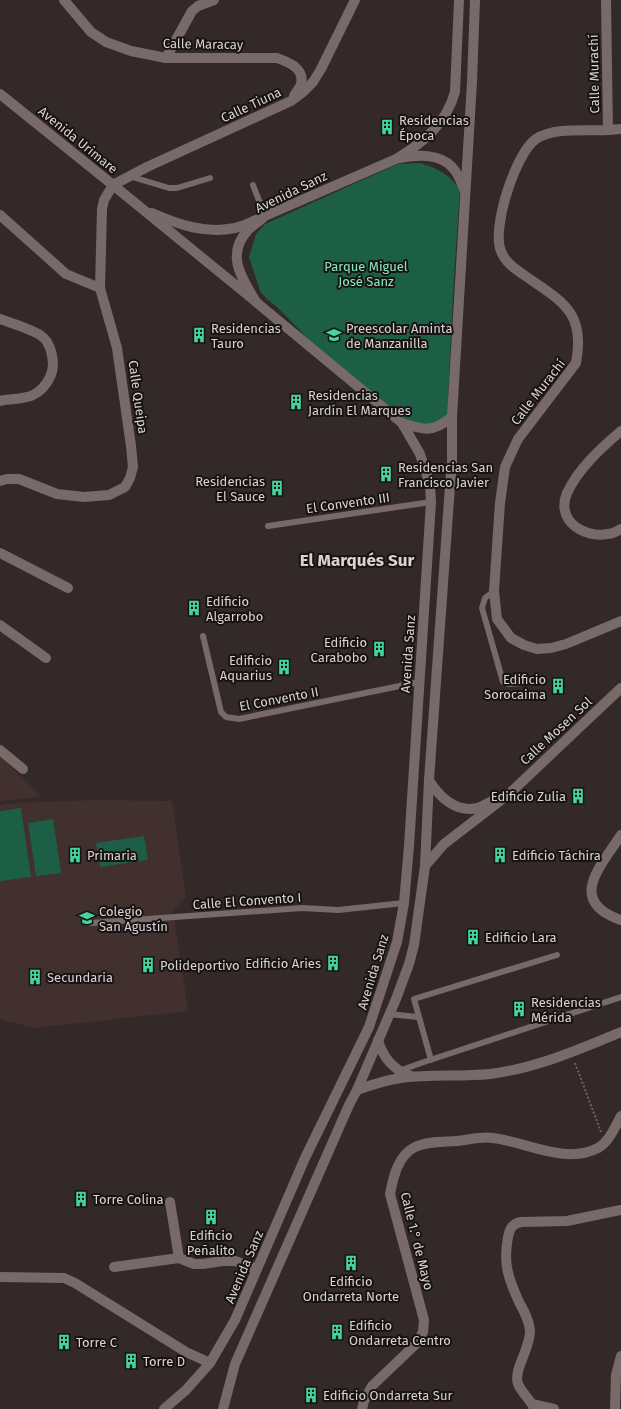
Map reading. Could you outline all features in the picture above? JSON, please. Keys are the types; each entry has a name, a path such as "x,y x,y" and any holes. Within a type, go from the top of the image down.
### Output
{"street":[{"name":"Calle Maracay","path":"64,0 92,32 106,42 131,51 166,58 276,58 289,62 299,70 301,77 301,84 291,101"},
{"path":"166,58 192,11 198,6 214,0"},
{"name":"Calle Tiuna","path":"113,185 129,176 291,101 303,92 313,82 317,75 355,0"},
{"name":"Avenida Sanz","path":"170,1407 210,1363 235,1320 305,1158 369,1027 397,942 404,903 431,502 430,485 422,459 402,423 256,302 237,267 236,255 241,241 248,230 265,216 396,159 414,148 432,133 452,103 455,92 459,0"},
{"name":"Avenida Sanz","path":"223,1409 235,1364 349,1105 357,1090 389,1014 409,964 417,926 425,866 429,780 450,485 452,417 472,82 475,0"},
{"name":"Calle Murachí","path":"606,0 608,130 560,132 546,134 536,139 529,145 512,177 500,220 498,238 504,257 508,263 560,301 570,311 576,324 579,337 579,350 576,363 518,439 505,467 500,503 494,592 497,619 503,628 511,638 524,645 537,648 551,648 566,644 621,621"},
{"name":"Avenida Urimare","path":"0,94 256,302"},
{"path":"608,130 621,129"},
{"name":"Avenida Sanz","path":"396,159 410,156 430,156 446,162 456,172 465,190"},
{"name":"Calle Queipa","path":"0,481 7,479 19,479 57,494 84,497 109,495 125,486 130,478 133,467 131,446 117,348 100,288 102,209 104,200 113,185"},
{"name":"Avenida Urimare","path":"140,207 182,225 208,230 237,227 265,216"},
{"path":"0,215 66,274 100,288"},
{"path":"0,319 40,335 46,341 49,348 52,365 50,377 41,389 34,395 24,398 0,401"},
{"name":"Avenida Sanz","path":"402,423 426,429 442,425 452,417"},
{"path":"621,431 581,471 567,494 565,507 568,518 575,527 585,532 596,535 605,535 615,533 621,529"},
{"path":"0,553 68,588"},
{"path":"0,625 46,658"},
{"name":"Calle Mosen Sol","path":"425,866 444,844 509,794 621,688"},
{"path":"0,750 23,769"},
{"name":"Calle Mosen Sol","path":"429,780 440,796 462,808 478,808 509,794"},
{"path":"621,836 595,874 590,892 593,900 604,913 621,920"},
{"path":"357,1090 401,1078 490,1074 540,1064 621,1032"},
{"path":"378,1040 385,1058 390,1064 399,1071 415,1077"},
{"path":"605,1142 611,1135 621,1116"},
{"name":"Calle 1.° de Mayo","path":"362,1409 364,1401 372,1386 417,1343 423,1332 424,1320 390,1194 393,1179 400,1160 414,1148 426,1144 492,1137 544,1150 570,1154 596,1149 605,1142"},
{"path":"170,1202 179,1258"},
{"path":"554,1409 533,1407 518,1384 517,1374 528,1346 530,1331 527,1318 506,1270 506,1247 510,1228 516,1223 521,1222 567,1221 621,1210"},
{"path":"114,1267 179,1258 194,1264 235,1261 257,1269"},
{"path":"0,1277 64,1278 76,1283 186,1352 210,1363"},
{"path":"615,1409 616,1374 621,1356"}],"lane":[{"path":"129,176 169,188 177,188 210,178"},
{"path":"253,186 265,216"},
{"name":"El Convento III","path":"268,526 431,502"},
{"path":"494,592 485,598 482,608 503,682 508,684 523,683"},
{"name":"El Convento II","path":"203,636 221,712 226,717 239,719 419,682"},
{"name":"Calle El Convento I","path":"91,923 302,908 338,910 404,903"},
{"path":"431,1060 413,1000 415,998 557,955"},
{"path":"399,1071 621,997"},
{"path":"389,1014 418,1017"}],"path":[{"path":"571,1053 605,1142"}],"shaded area":[{"path":"0,756 42,797 0,801"},
{"name":"Colegio San Agustín","path":"96,800 172,801 186,897 173,910 188,1011 35,1028 2,1020 0,1018 0,805"}],"green space":[{"name":"Parque Miguel José Sanz","path":"420,163 442,172 460,189 454,279 448,415 437,426 410,423 321,352 260,291 249,257 256,234 265,224 398,164"},
{"path":"21,808 31,877 0,881 0,811"},
{"path":"53,819 61,873 36,876 28,823"},
{"path":"144,836 148,860 100,867 96,843"}],"place":[{"name":"Residencias Época","path":"387,127"},
{"name":"Residencias Tauro","path":"199,335"},
{"name":"Preescolar Aminta de Manzanilla","path":"334,335"},
{"name":"Residencias Jardín El Marques","path":"296,402"},
{"name":"Residencias San Francisco Javier","path":"386,474"},
{"name":"Residencias El Sauce","path":"277,488"},
{"name":"Edificio Algarrobo","path":"194,608"},
{"name":"Edificio Carabobo","path":"379,649"},
{"name":"Edificio Aquarius","path":"284,667"},
{"name":"Edificio Sorocaima","path":"558,686"},
{"name":"Edificio Zulia","path":"578,796"},
{"name":"Primaria","path":"75,855"},
{"name":"Edificio Táchira","path":"500,855"},
{"name":"Colegio San Agustín","path":"87,918"},
{"name":"Edificio Lara","path":"473,937"},
{"name":"Edificio Aries","path":"333,963"},
{"name":"Polideportivo","path":"148,965"},
{"name":"Secundaria","path":"35,977"},
{"name":"Residencias Mérida","path":"519,1009"},
{"name":"Torre Colina","path":"81,1199"},
{"name":"Edificio Peñalito","path":"211,1217"},
{"name":"Edificio Ondarreta Norte","path":"351,1263"},
{"name":"Edificio Ondarreta Centro","path":"337,1332"},
{"name":"Torre C","path":"64,1342"},
{"name":"Torre D","path":"131,1361"},
{"name":"Edificio Ondarreta Sur","path":"311,1395"}],"district":[{"name":"El Marqués Sur","path":"357,560"}]}
